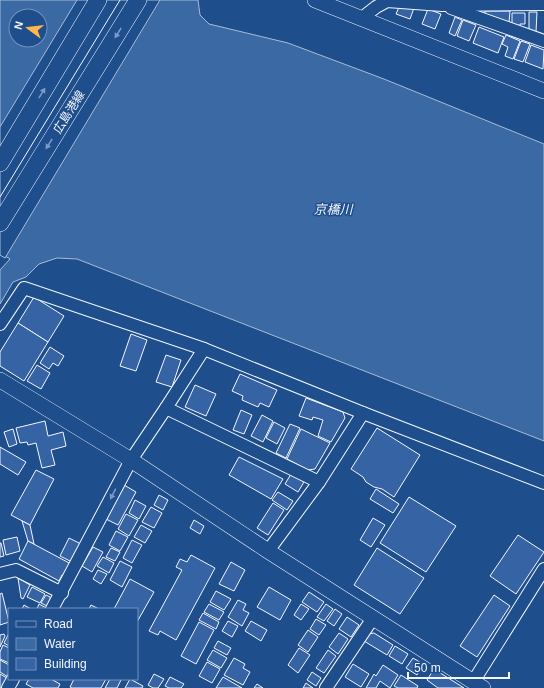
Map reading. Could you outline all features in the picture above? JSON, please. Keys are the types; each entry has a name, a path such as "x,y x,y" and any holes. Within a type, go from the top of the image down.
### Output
{"main road":[{"path":"0,163 98,0"},
{"name":"広島港線","path":"0,223 138,0"}],"street":[{"path":"315,0 544,91"},
{"path":"362,18 386,1 442,5 522,2 544,4"},
{"path":"442,5 544,41"},
{"path":"0,324 24,288 204,349 363,413 544,483"},
{"path":"53,608 62,593 131,460 204,349"},
{"path":"0,380 131,460 268,551 478,685 544,569"},
{"path":"166,408 320,482"},
{"path":"268,551 320,482 363,413"},
{"path":"0,574 16,570 62,593"},
{"path":"326,688 373,618"}],"water":[{"name":"京橋川","path":"0,0 198,0 200,15 209,24 288,43 384,79 544,144 544,441 77,259 57,258 39,264 26,277 13,282 0,304 0,270 10,259 0,253"}],"pier":[{"path":"77,0 160,0 5,258 0,255 0,127"}],"building":[{"path":"399,7 414,8 410,19 396,14"},
{"path":"428,9 441,14 435,29 422,24"},
{"path":"485,11 510,11 509,23 485,18"},
{"path":"529,12 537,12 536,32 529,32"},
{"path":"512,13 525,13 525,24 520,24 520,27 512,27"},
{"path":"455,17 462,20 455,36 449,33"},
{"path":"463,20 476,25 469,41 457,36"},
{"path":"479,27 504,37 498,53 473,43"},
{"path":"506,35 520,41 513,59 505,56 508,47 502,44"},
{"path":"521,41 530,44 523,62 514,59"},
{"path":"531,45 544,50 543,69 525,62"},
{"path":"34,297 64,316 48,342 18,323"},
{"path":"18,323 48,342 24,381 0,366 0,352"},
{"path":"131,334 147,340 136,371 120,366"},
{"path":"50,347 64,356 58,366 53,363 49,369 40,363"},
{"path":"166,355 181,360 172,387 156,382"},
{"path":"37,365 50,373 41,389 27,381"},
{"path":"240,374 277,390 269,407 260,403 258,407 242,400 243,396 232,391"},
{"path":"195,385 216,394 206,416 185,407"},
{"path":"306,398 343,412 345,418 331,442 318,436 323,420 313,417 312,420 299,416"},
{"path":"241,410 252,415 244,434 233,430"},
{"path":"262,415 273,421 263,442 251,436"},
{"path":"45,421 48,436 63,432 66,446 51,450 55,465 42,468 36,443 28,445 27,442 20,443 16,428"},
{"path":"274,422 285,428 277,444 266,438"},
{"path":"290,424 300,428 286,458 276,453"},
{"path":"377,428 420,455 394,497 382,489 374,487 366,482 363,477 351,469"},
{"path":"13,429 17,444 9,447 4,432"},
{"path":"301,429 330,443 315,469 308,470 287,459"},
{"path":"0,447 26,462 18,475 0,464"},
{"path":"239,457 283,479 271,499 229,475"},
{"path":"36,470 54,479 30,525 11,515"},
{"path":"291,474 304,482 298,492 285,484"},
{"path":"124,485 136,492 118,525 106,519"},
{"path":"376,489 399,504 393,513 370,499"},
{"path":"278,492 293,501 287,510 272,500"},
{"path":"159,495 168,500 163,510 154,505"},
{"path":"409,497 456,526 426,572 380,543"},
{"path":"135,500 146,506 139,519 129,513"},
{"path":"273,503 284,510 268,535 257,528"},
{"path":"151,507 162,513 154,528 142,522"},
{"path":"126,514 138,520 129,536 118,529"},
{"path":"373,518 385,525 371,547 360,540"},
{"path":"194,520 204,526 200,534 190,528"},
{"path":"22,521 30,525 34,544 28,541"},
{"path":"141,525 152,531 145,543 134,537"},
{"path":"116,531 128,537 120,551 109,545"},
{"path":"518,535 544,552 516,594 490,576"},
{"path":"17,537 20,551 6,555 3,540"},
{"path":"69,538 81,544 72,562 60,556"},
{"path":"132,540 142,545 132,563 123,558"},
{"path":"28,541 71,564 65,576 62,575 59,581 19,559"},
{"path":"0,543 4,556 0,557"},
{"path":"93,547 103,552 92,572 82,566"},
{"path":"111,548 120,552 115,561 106,557"},
{"path":"377,548 424,578 400,614 354,585"},
{"path":"191,555 215,568 176,640 160,631 158,635 149,631 182,570 176,567 180,559 187,562"},
{"path":"103,557 114,563 109,573 97,566"},
{"path":"120,561 132,567 122,587 110,580"},
{"path":"231,562 245,570 234,591 219,584"},
{"path":"98,570 107,574 101,584 93,579"},
{"path":"18,578 30,585 23,599 21,598"},
{"path":"130,579 154,592 138,620 138,608 115,608"},
{"path":"32,587 45,594 40,603 27,597"},
{"path":"269,587 291,600 280,620 257,607"},
{"path":"216,591 231,599 224,610 210,602"},
{"path":"309,592 324,602 317,612 302,602"},
{"path":"2,593 8,622 0,625 0,594"},
{"path":"46,595 50,597 51,603 49,607 41,603"},
{"path":"494,595 510,606 477,657 460,646"},
{"path":"238,600 246,604 243,610 249,613 242,626 228,617"},
{"path":"39,604 46,608 37,608"},
{"path":"209,604 224,612 219,620 204,612"},
{"path":"301,604 309,609 301,620 294,615"},
{"path":"326,604 333,609 324,621 317,617"},
{"path":"24,605 29,608 22,608"},
{"path":"91,605 97,608 90,608"},
{"path":"335,609 342,614 334,626 327,621"},
{"path":"203,613 219,622 216,629 199,620"},
{"path":"347,617 359,625 351,637 339,629"},
{"path":"316,619 326,625 319,635 310,629"},
{"path":"228,621 238,626 232,637 222,631"},
{"path":"251,621 267,630 261,641 245,631"},
{"path":"199,622 214,630 196,664 181,656"},
{"path":"308,630 318,637 308,652 298,645"},
{"path":"339,633 348,639 338,654 329,647"},
{"path":"374,633 393,645 387,655 364,641 368,634"},
{"path":"4,634 5,636 0,647 0,635"},
{"path":"8,635 8,645 4,643"},
{"path":"218,641 231,648 227,655 214,648"},
{"path":"3,645 8,648 8,663 0,659 0,652"},
{"path":"395,646 408,654 402,664 389,656"},
{"path":"299,648 310,655 298,673 288,665"},
{"path":"213,650 227,658 221,668 207,660"},
{"path":"328,650 336,656 324,673 316,668"},
{"path":"234,658 245,664 243,668 250,672 243,685 224,675"},
{"path":"413,658 423,664 417,675 406,668"},
{"path":"0,660 8,664 8,677 0,672"},
{"path":"207,662 220,669 212,683 199,676"},
{"path":"353,664 369,674 361,687 345,677"},
{"path":"383,665 398,675 390,688 380,681 376,688 366,688 374,674 376,676"},
{"path":"434,669 464,688 438,688 427,680"},
{"path":"312,672 321,678 316,686 307,680"},
{"path":"0,674 7,678 2,688 0,688"},
{"path":"154,674 164,679 158,688 153,688 148,685"},
{"path":"401,675 418,686 417,688 398,688 394,686"},
{"path":"170,677 184,684 181,688 169,688 165,686"},
{"path":"223,677 242,688 216,688"},
{"path":"28,680 53,680 60,684 58,688 33,688 26,684"},
{"path":"74,680 105,680 101,688 70,687"},
{"path":"109,680 121,680 117,688 105,688"},
{"path":"129,680 143,686 142,688 125,688"},
{"path":"306,683 313,688 303,688"},
{"path":"257,684 263,688 254,688"}],"tram line":[{"path":"0,197 120,0"}]}
